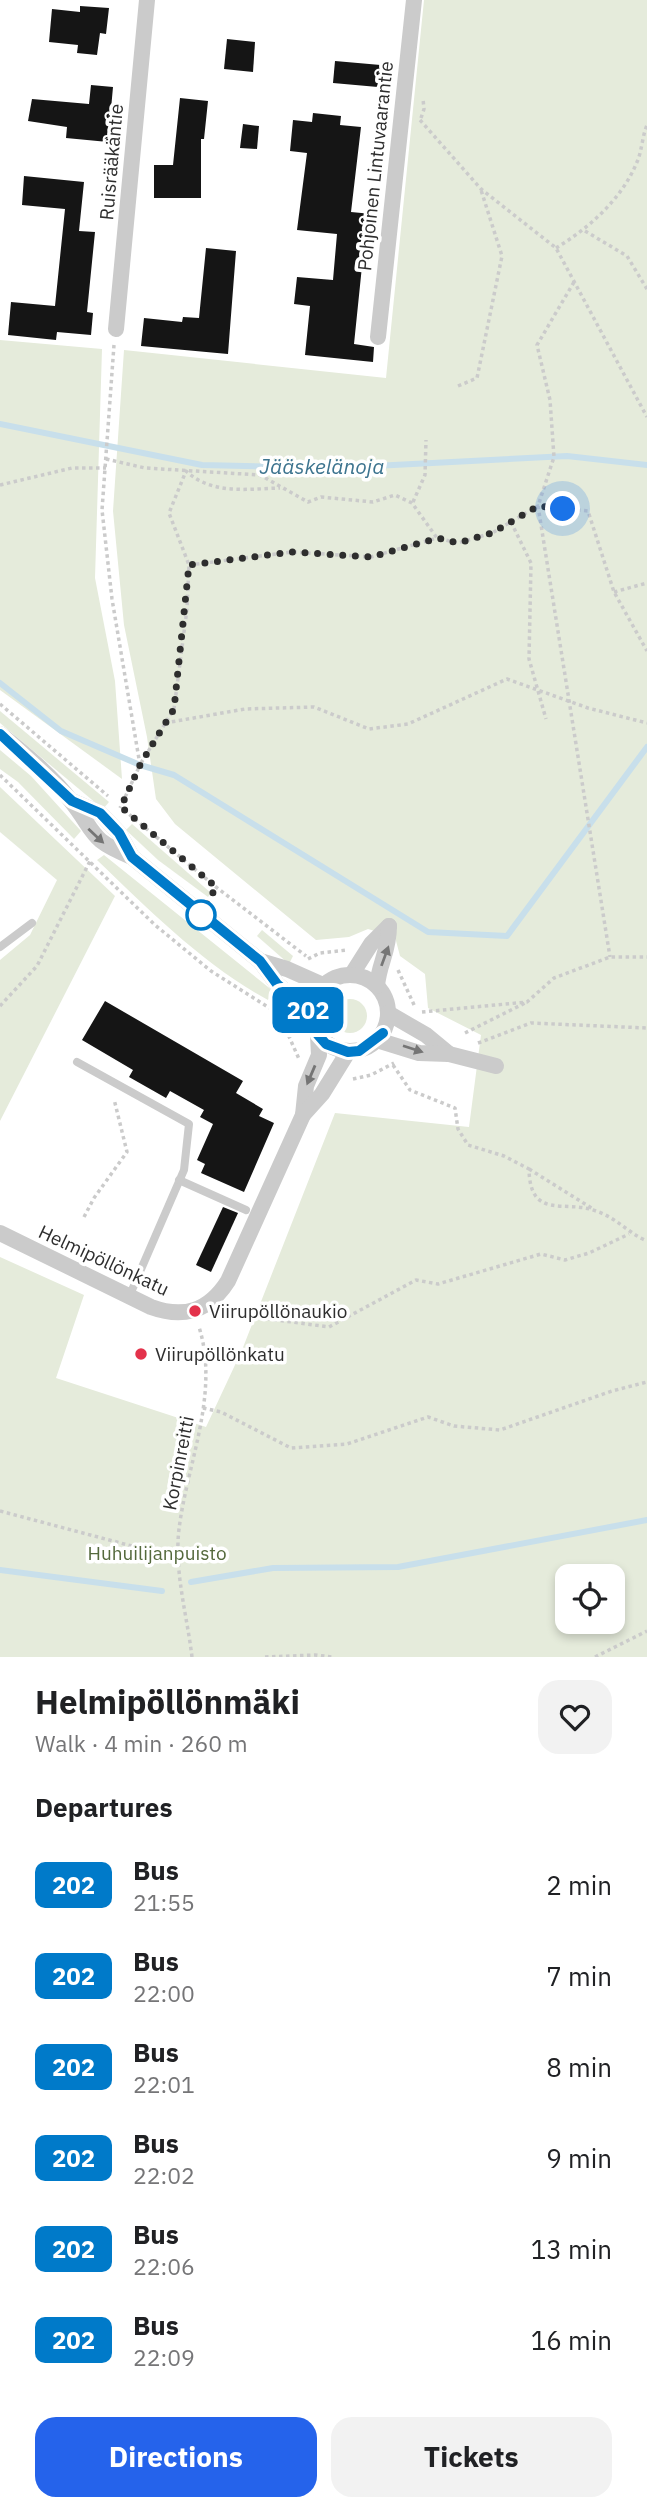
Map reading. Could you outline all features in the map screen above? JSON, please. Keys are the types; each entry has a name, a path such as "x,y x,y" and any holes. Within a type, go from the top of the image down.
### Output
{"street":[{"name":"Ruisrääkäntie","path":"116,329 147,0"},
{"name":"Pohjoinen Lintuvaarantie","path":"378,337 414,0"},
{"path":"0,734 72,801 100,813 119,833 132,857 260,961 277,984 311,1013"},
{"path":"352,974 371,944 389,926 389,949 377,986"},
{"path":"260,961 287,969 323,985"},
{"path":"303,1115 306,1086 319,1055 318,1035 311,1013 316,993 331,979 352,974 362,976 377,986 387,1003 388,1013 387,1024 377,1040 359,1051 348,1052 336,1049 318,1035"},
{"path":"388,1013 426,1035 449,1054"},
{"path":"377,1040 419,1052 449,1054 496,1066"},
{"path":"196,1320 217,1298 228,1281 303,1115 322,1094 348,1052"},
{"name":"Helmipöllönkatu","path":"0,1233 129,1297 167,1313 196,1320"}],"lane":[{"path":"0,947 32,923"},
{"path":"77,1062 189,1124 188,1150 180,1180 129,1297"},
{"path":"180,1180 246,1210"}],"path":[{"path":"420,120 481,189 556,248 647,417"},
{"path":"556,248 585,231 617,196 637,163 647,125"},
{"path":"458,386 477,378 502,256 481,189"},
{"path":"585,231 627,256 647,289"},
{"path":"575,282 537,345 550,400 554,457 538,506 610,957"},
{"path":"116,329 102,510 112,599 140,765"},
{"path":"412,503 425,475 426,440"},
{"path":"106,458 145,468 260,475 308,502 321,498 373,502 395,495 412,503 438,538"},
{"path":"0,485 72,468 106,468"},
{"path":"186,471 200,484 280,488"},
{"path":"121,807 140,765 174,709 189,565 169,513 186,471"},
{"path":"189,565 292,552 371,557 438,538 458,543 492,533 538,506 588,511 614,592 647,651"},
{"path":"511,522 531,562 529,659 546,719"},
{"path":"614,592 647,583"},
{"path":"165,723 245,709 314,707 369,729 408,724 507,679 588,708 647,723"},
{"path":"0,704 216,887 309,958 345,950"},
{"path":"0,775 155,925 202,963 279,1014 301,1062"},
{"path":"0,1006 37,966 90,861"},
{"path":"466,1033 527,1002 554,978 610,957 647,957"},
{"path":"395,965 411,992 416,1012 527,1002"},
{"path":"449,1054 531,1023 647,1028"},
{"path":"344,1082 393,1065 410,1090 455,1108 458,1129 468,1145 504,1156 529,1169 593,1209 621,1222 629,1234 647,1241"},
{"path":"84,1217 94,1198 127,1152 109,1080"},
{"path":"529,1169 530,1187 543,1203 560,1208 593,1209"},
{"path":"220,1313 329,1328 416,1280 438,1284 541,1254 565,1260 589,1253 629,1234"},
{"name":"Korpinreitti","path":"192,1657 177,1559 179,1528 203,1408 204,1356 196,1320"},
{"path":"203,1408 221,1412 291,1448 347,1444 428,1417 454,1426 500,1430 647,1381"},
{"path":"0,1511 177,1559"},
{"path":"595,1657 647,1631"},
{"path":"265,1657 315,1654 332,1657"}],"green space":[{"name":"Huhuilijanpuisto","path":"424,0 647,0 647,1657 0,1657 0,1257 84,1295 56,1378 206,1427 242,1350 335,1113 469,1127 481,1035 428,1008 425,974 400,956 395,937 368,929 349,937 316,940 175,824 156,799 147,737 124,625 113,511 124,350 386,378"},
{"path":"0,340 102,349 95,578 115,681 122,779 0,690"},
{"path":"0,711 109,802 103,809 0,723"},
{"path":"0,750 31,776 81,831 74,839 18,782 0,769"},
{"path":"0,787 115,896 0,1121 0,960 30,935 57,880 0,832"},
{"path":"132,824 211,893 208,897 158,860 126,830"},
{"path":"104,855 273,991 268,1000 222,971 178,936 97,860"},
{"path":"262,930 293,956 289,964 257,936"},
{"path":"350,999 362,1004 367,1016 362,1028 350,1033 338,1028 333,1016 338,1004"}],"building":[{"path":"80,6 109,8 106,34 100,33 97,55 77,53 78,45 49,42 52,9 80,12"},
{"path":"227,39 255,42 253,72 224,69"},
{"path":"335,61 392,66 389,88 333,83"},
{"path":"91,85 113,87 108,142 66,138 67,127 28,121 32,99 89,104"},
{"path":"180,98 208,101 204,139 201,139 201,198 154,198 154,165 173,165"},
{"path":"313,113 341,116 340,125 361,127 351,212 372,214 369,238 365,237 354,344 374,347 373,362 305,355 310,306 294,304 297,277 333,280 337,234 297,230 307,153 290,151 293,120 312,122"},
{"path":"243,124 259,126 257,149 240,148"},
{"path":"24,176 84,182 79,231 95,232 87,312 93,313 91,335 57,332 56,340 8,335 11,302 55,306 65,209 22,205"},
{"path":"206,248 236,251 228,354 141,346 144,318 182,322 183,317 199,318"},
{"path":"105,1001 243,1081 236,1093 263,1109 259,1116 274,1123 244,1192 201,1173 205,1164 197,1160 213,1124 200,1117 204,1110 170,1091 166,1098 129,1077 133,1070 82,1040"},
{"path":"223,1207 238,1213 211,1272 196,1265"}],"waterway":[{"name":"Jääskelänoja","path":"0,424 202,465 335,468 567,456 647,465"},
{"path":"0,683 61,731 140,765 174,775 428,932 507,936 647,747"},
{"path":"191,1582 273,1568 398,1567 647,1520"},
{"path":"0,1570 162,1591"}],"bus line":[{"name":"202","path":"0,734 72,801 100,813 119,833 132,857 260,961 277,984 311,1013 318,1035 326,1044 348,1052 359,1051 370,1046 383,1033"}],"place":[{"name":"Viirupöllönaukio","path":"195,1311"},
{"name":"Viirupöllönkatu","path":"141,1354"}],"route":[{"path":"201,915 216,887 121,807 140,765 174,709 187,608 189,565 292,552 371,557 438,538 458,543 492,533 538,506 563,509"}]}
